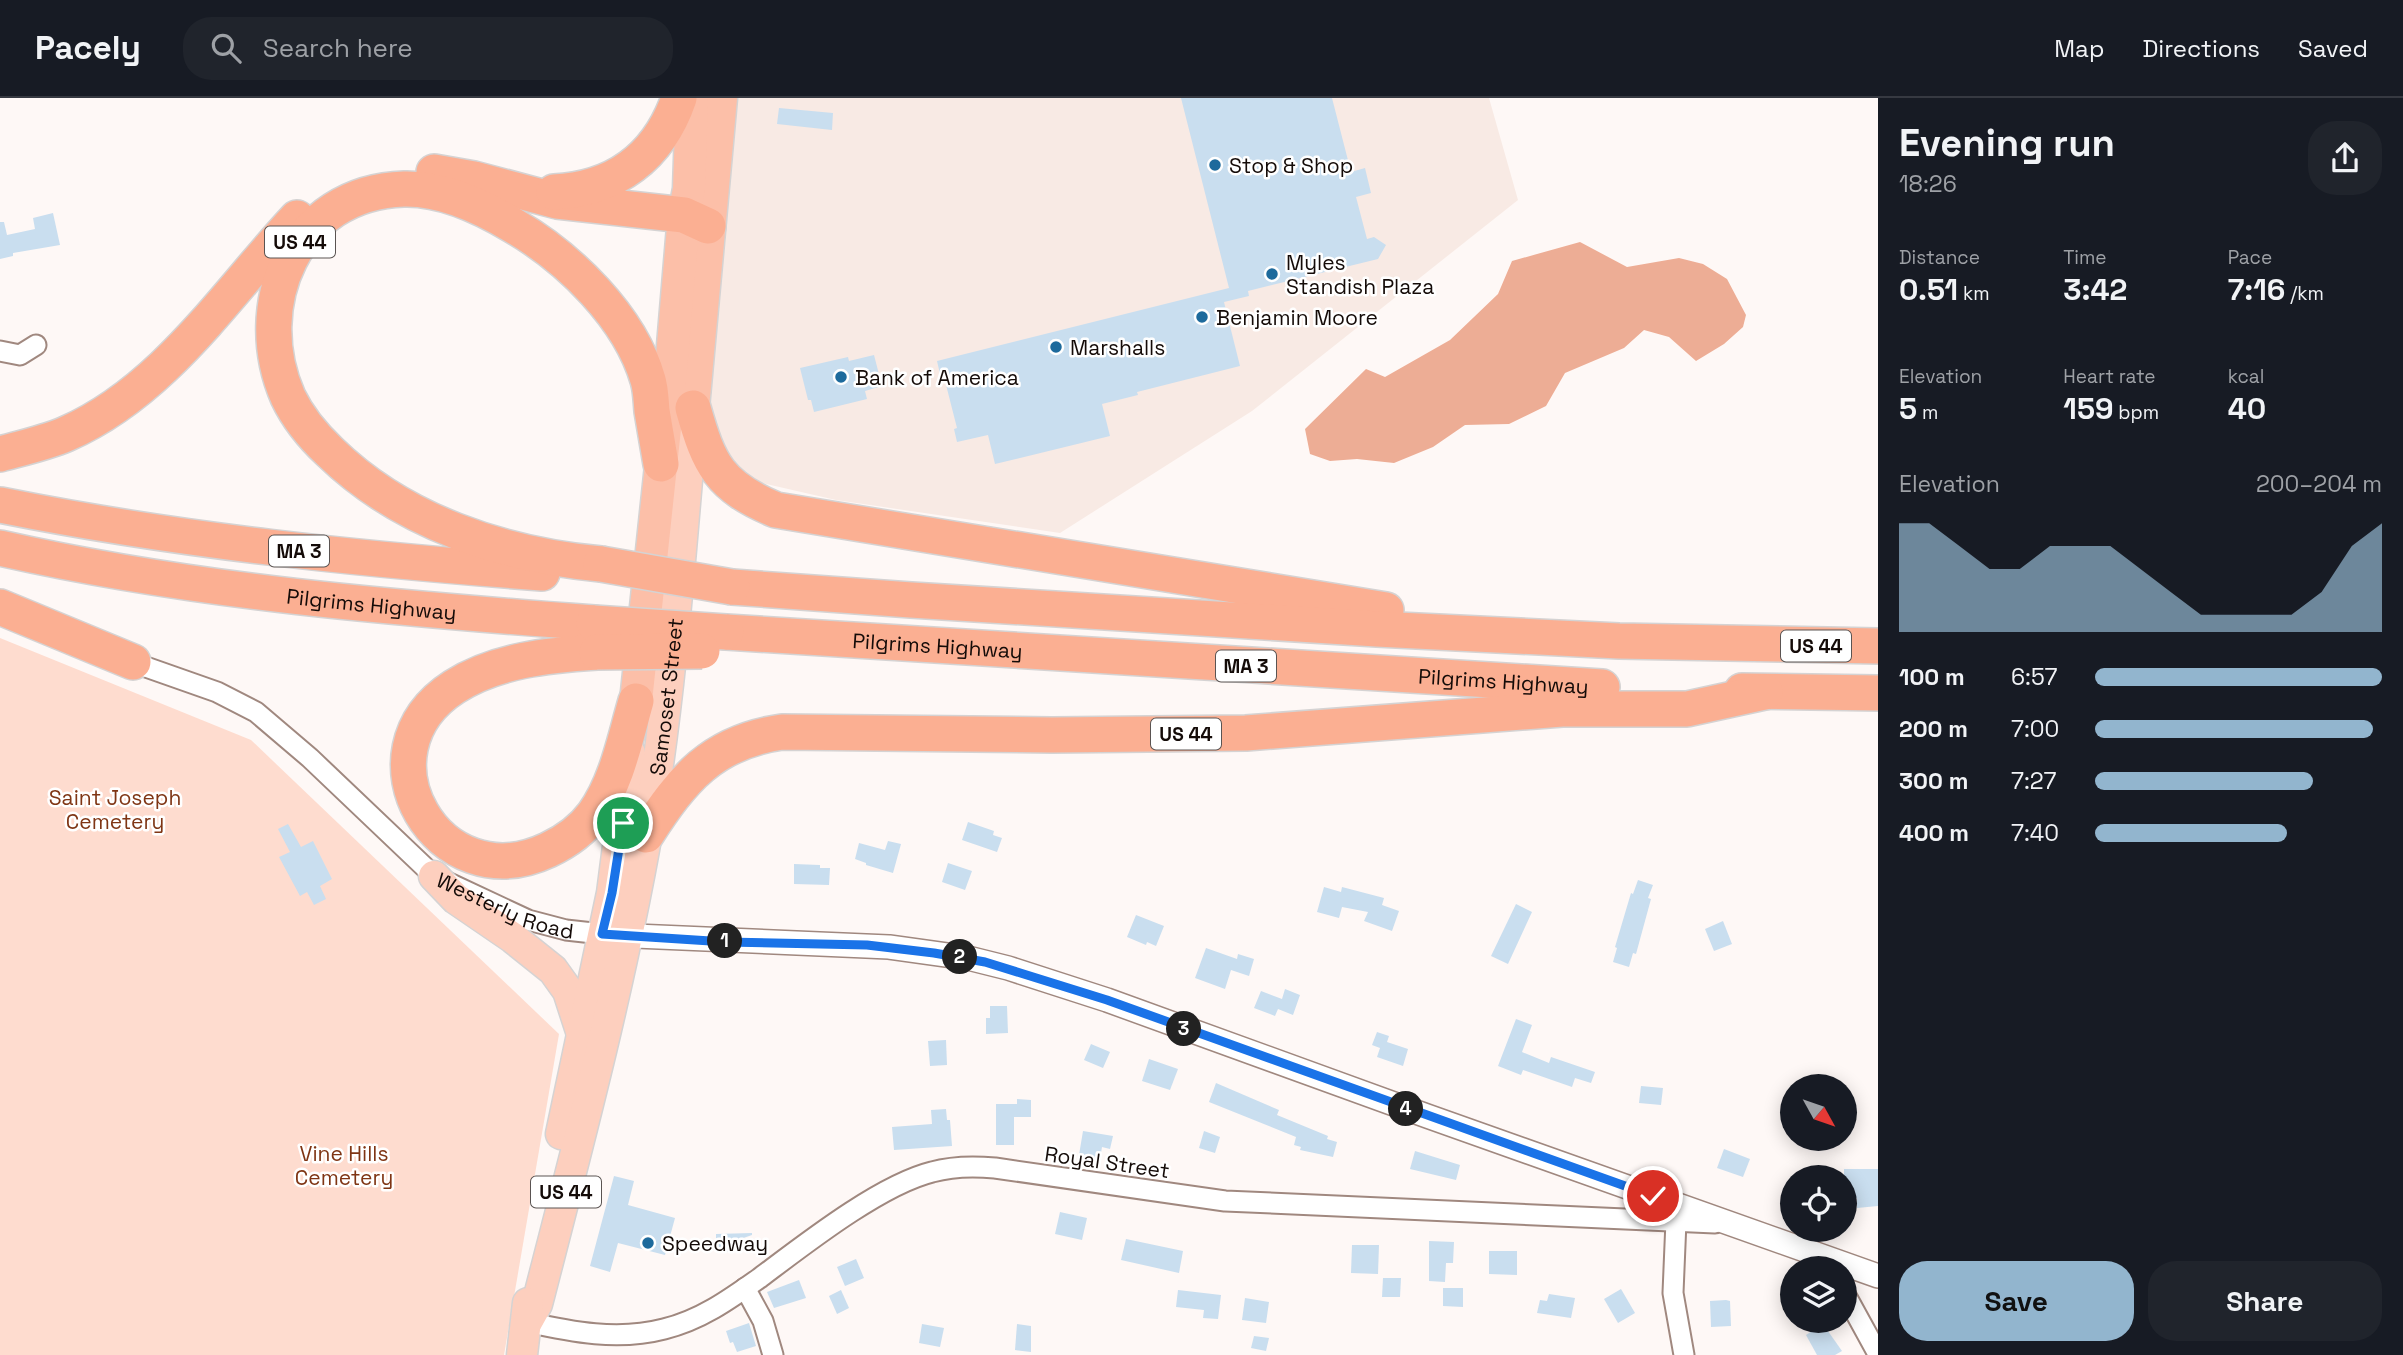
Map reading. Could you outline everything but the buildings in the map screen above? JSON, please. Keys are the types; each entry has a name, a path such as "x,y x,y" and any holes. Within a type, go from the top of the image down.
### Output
{"highway":[{"path":"528,193 583,188 627,170 657,142 673,117 679,98"},
{"name":"Samoset Street","path":"692,98 689,189 696,221 693,408"},
{"name":"Samoset Street","path":"636,701 661,464 696,221 721,98"},
{"path":"0,454 66,434 126,400 175,356 297,217 326,193 348,183 379,173 406,169 447,174 557,201 696,221"},
{"name":"US 44","path":"661,464 648,377 626,335 579,275 543,244 508,222 465,201 443,194 407,189 389,190 359,198 331,212 309,232 291,256 277,292 273,312 273,341 279,371 289,399 303,423 322,445 377,491 416,513 456,531 601,571 732,587 911,600 1570,639 1878,646"},
{"path":"693,408 704,446 720,474 737,490 776,510 1570,639"},
{"name":"MA 3","path":"0,505 188,537 345,556 601,571"},
{"name":"Pilgrims Highway","path":"0,548 229,589 414,610 595,637 725,642 789,654 857,642 1612,688 1878,693"},
{"path":"0,607 133,662"},
{"path":"595,637 543,657 489,670 454,687 428,709 414,734 408,761 415,802 431,829 460,851 500,862 536,855 556,846 575,833 592,816 610,789 636,701"},
{"name":"US 44","path":"646,835 674,793 707,760 740,742 782,732 1052,735 1234,733 1562,709 1686,709 1765,692"}],"main road":[{"name":"Samoset Street","path":"522,1355 528,1302 582,1035 646,835 674,624 693,408"},
{"name":"Samoset Street","path":"527,1322 537,1304 600,1060 614,935 612,893 623,823 636,701"},
{"path":"434,876 456,899 513,938 553,970 568,991 582,1035"}],"street":[{"path":"0,351 20,355 36,345"},
{"name":"Westerly Road","path":"0,616 218,692 256,712 310,758 434,876 528,920 566,930 614,935 889,947 968,958 1008,968 1107,1000 1813,1256"},
{"name":"Royal Street","path":"527,1322 591,1334 643,1333 698,1318 880,1196 929,1172 959,1167 995,1168 1225,1202 1727,1223"},
{"path":"1676,1221 1674,1293 1684,1355"},
{"name":"Westerly Road","path":"1857,1270 1878,1276"},
{"path":"745,1288 763,1321 773,1355"},
{"path":"1857,1316 1878,1354"}],"shaded area":[{"name":"Myles Standish Plaza","path":"731,98 1489,98 1518,200 1252,411 1060,533 836,500 732,476 707,414"},
{"path":"1580,242 1627,267 1679,258 1703,264 1727,279 1746,315 1743,327 1724,344 1696,361 1669,337 1644,330 1624,348 1565,373 1546,406 1509,424 1465,425 1433,447 1394,463 1357,459 1330,461 1310,454 1305,429 1366,369 1385,377 1450,340 1498,294 1512,261"}],"green space":[{"name":"Vine Hills Cemetery","path":"0,638 251,740 559,1034 504,1355 0,1355"}],"place":[{"name":"Stop & Shop","path":"1215,165"},
{"name":"Myles Standish Plaza","path":"1272,274"},
{"name":"Benjamin Moore","path":"1202,317"},
{"name":"Marshalls","path":"1056,347"},
{"name":"Bank of America","path":"841,377"},
{"name":"Speedway","path":"648,1243"}],"route":[{"path":"623,823 612,893 602,934 726,942 867,945 985,962 1107,1000 1653,1196"}],"park label":[{"name":"Saint Joseph Cemetery","path":"115,809"}]}
